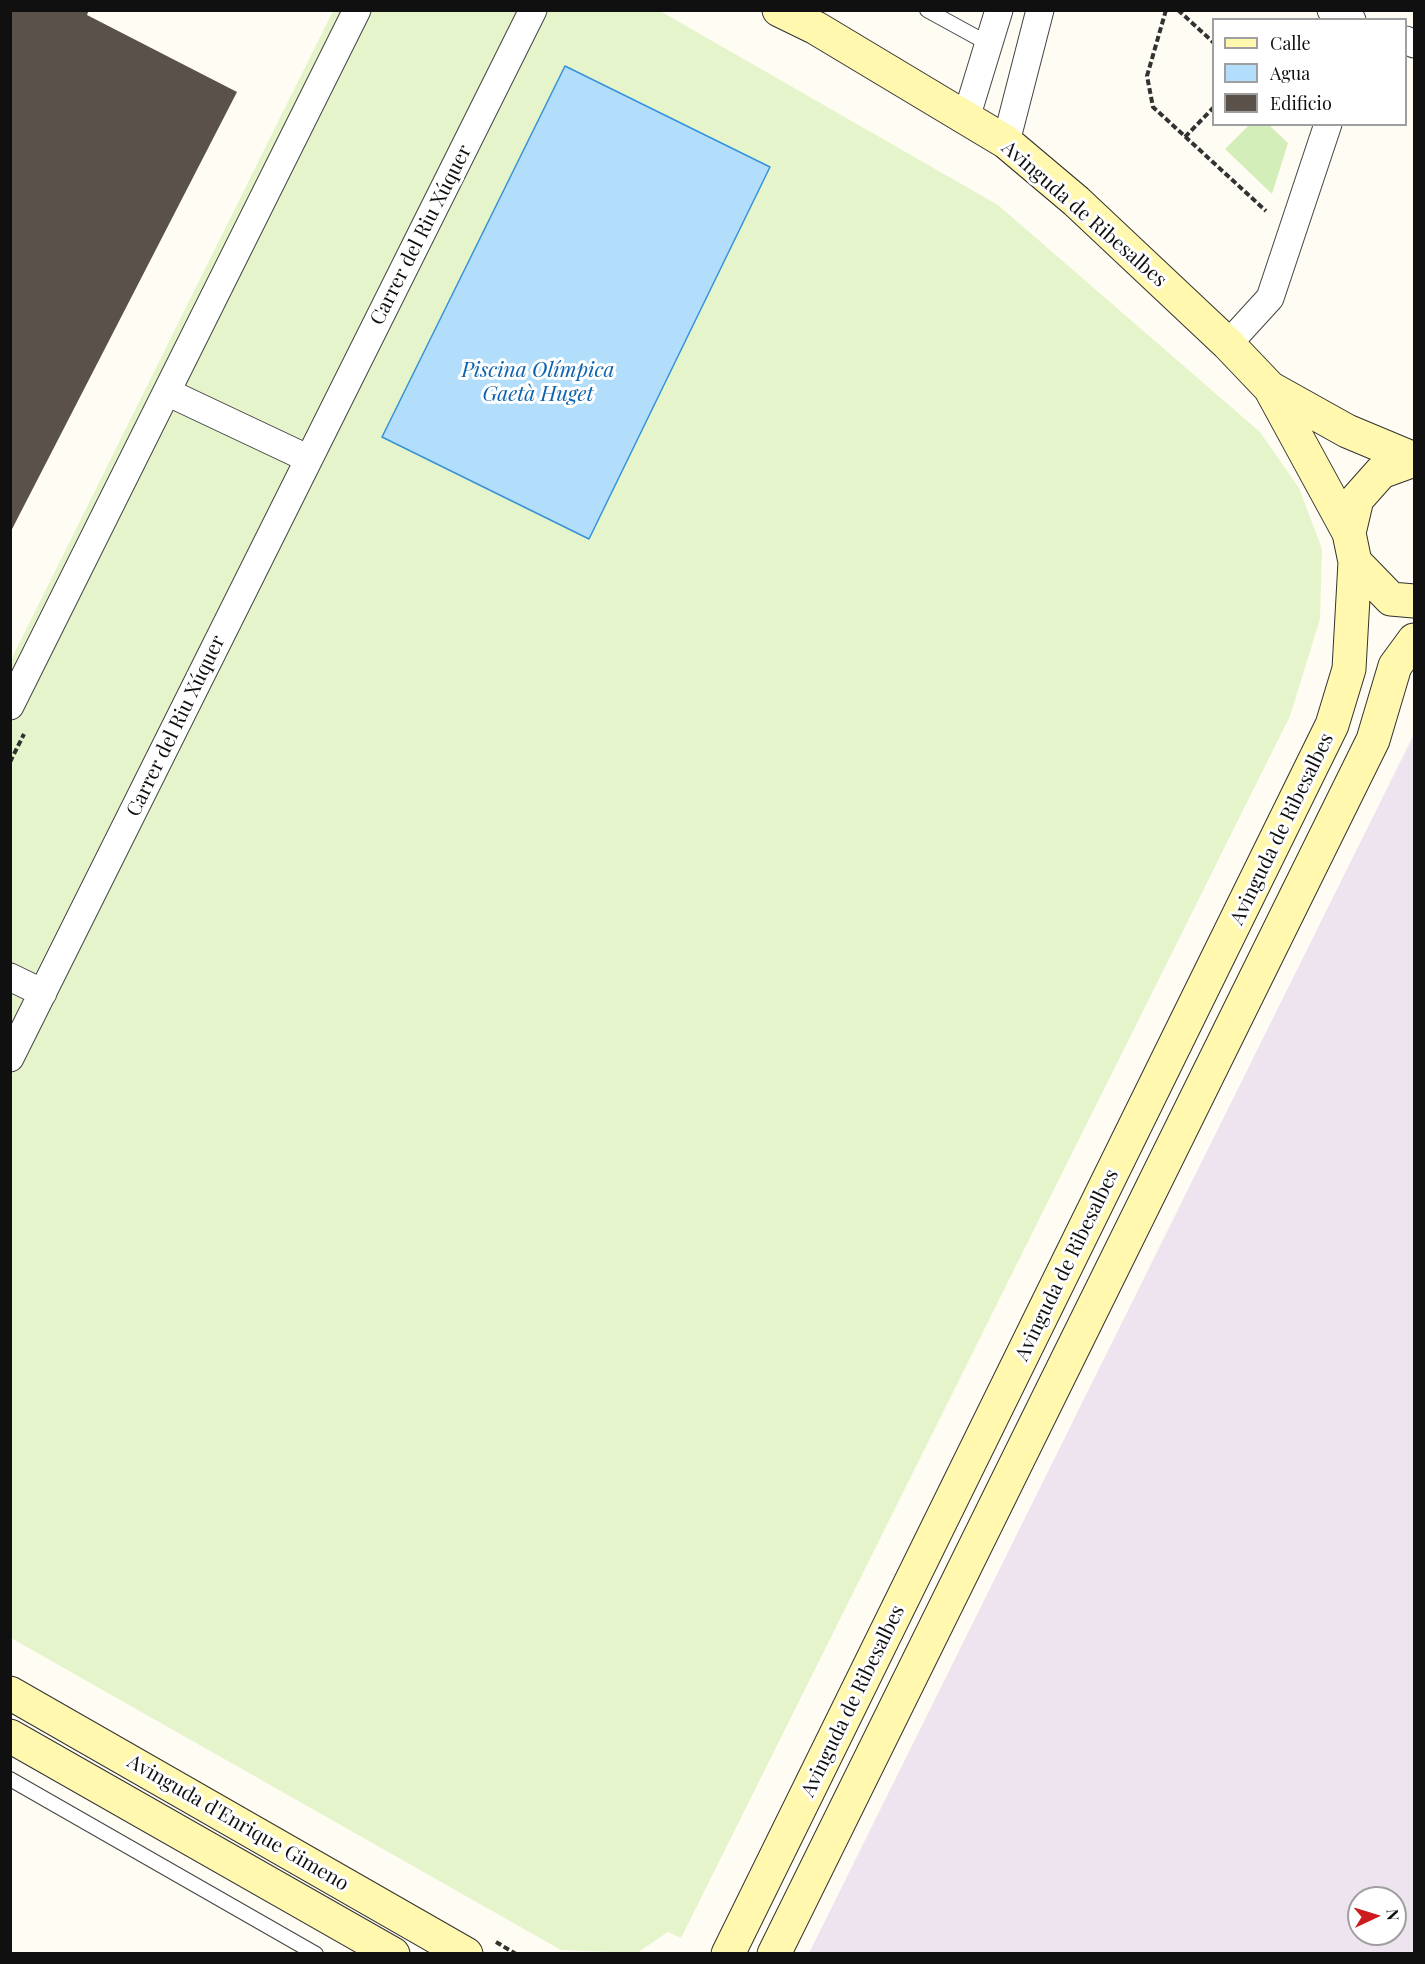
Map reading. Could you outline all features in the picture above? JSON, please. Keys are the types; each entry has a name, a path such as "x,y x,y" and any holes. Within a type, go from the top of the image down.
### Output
{"street":[{"path":"10,706 357,10"},
{"name":"Carrer del Riu Xúquer","path":"10,1058 533,10"},
{"name":"Avinguda de Ribesalbes","path":"728,1953 1332,726 1349,669 1352,548 1270,388 1228,344 1076,201 1006,142 806,19 779,10"},
{"path":"966,118 999,10"},
{"path":"1006,142 1040,10"},
{"path":"1228,344 1270,298 1327,126"},
{"name":"Avinguda de Ribesalbes","path":"1270,388 1347,431 1414,460"},
{"path":"167,392 309,459"},
{"path":"1414,460 1381,472 1357,499 1352,548 1391,599 1414,601"},
{"name":"Avinguda de Ribesalbes","path":"774,1953 1373,740 1395,666 1414,640"},
{"path":"10,978 43,993"},
{"name":"Avinguda d'Enrique Gimeno","path":"10,1693 466,1953"},
{"name":"Avinguda d'Enrique Gimeno","path":"10,1736 393,1953"}],"lane":[{"path":"927,10 989,44"},
{"path":"10,1779 316,1953"}],"path":[{"path":"1166,10 1146,76 1153,107 1292,234"},
{"path":"1178,10 1212,41"},
{"path":"1185,137 1212,109"}],"shaded area":[{"path":"1414,734 1414,1953 809,1953"}],"green space":[{"path":"333,11 660,11 998,205 1260,432 1299,488 1322,549 1320,619 1290,716 681,1938 668,1932 637,1953 561,1950 11,1638 10,662"},
{"path":"1248,126 1270,126 1288,143 1272,194 1225,149"}],"water":[{"name":"Piscina Olímpica Gaetà Huget","path":"565,66 770,167 589,539 382,437"}],"building":[{"path":"10,10 89,10 87,15 237,92 10,533"}]}
